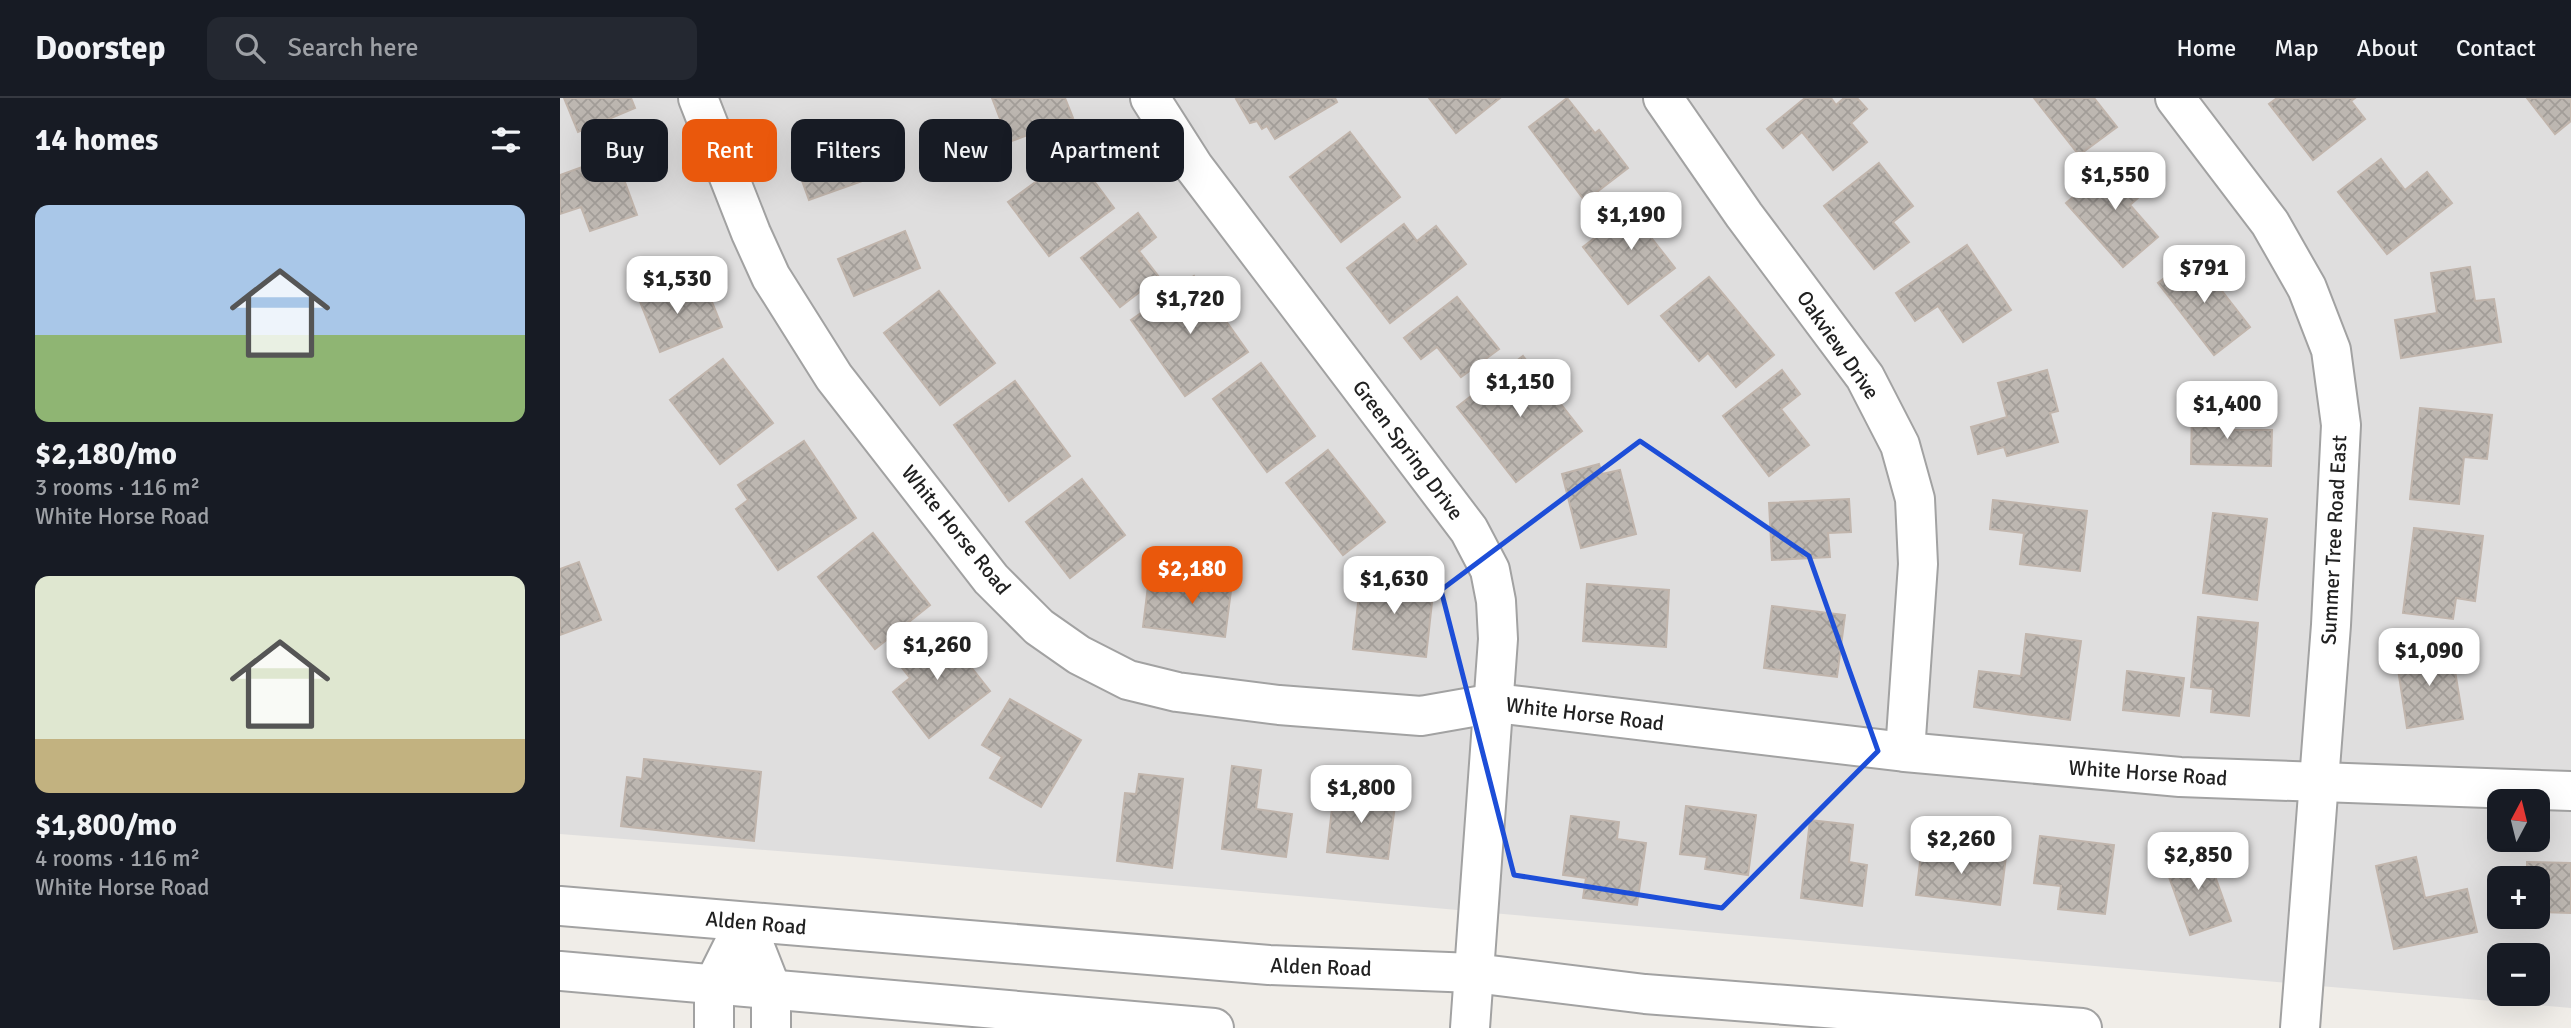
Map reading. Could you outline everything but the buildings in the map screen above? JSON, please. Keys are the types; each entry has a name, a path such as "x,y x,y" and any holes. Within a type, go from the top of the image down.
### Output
{"street":[{"name":"White Horse Road","path":"698,98 771,277 827,366 991,579 1039,627 1079,655 1128,680 1177,692 1279,705 1421,716 1495,703 1905,752 2180,777 2571,792"},
{"name":"Green Spring Drive","path":"1150,98 1194,167 1469,530 1490,570 1496,601 1498,639 1470,1028"},
{"name":"Oakview Drive","path":"1662,98 1744,215 1865,377 1900,445 1915,499 1918,564 1905,752"},
{"name":"Summer Tree Road East","path":"2175,98 2270,223 2307,288 2331,350 2341,425 2320,783 2301,1028"},
{"name":"Alden Road","path":"560,906 1269,965 1475,973 1646,994 2082,1028"},
{"path":"714,1028 714,984 745,922"},
{"path":"745,922 771,988 771,1028"},
{"path":"560,971 1214,1028"}],"highlighted area":[{"path":"1640,441 1809,556 1878,751 1722,908 1514,875 1441,590"}],"shaded area":[{"path":"560,98 2571,98 2571,1008 2548,1006 2550,943 2487,943 2487,1001 854,857 560,834"}]}
